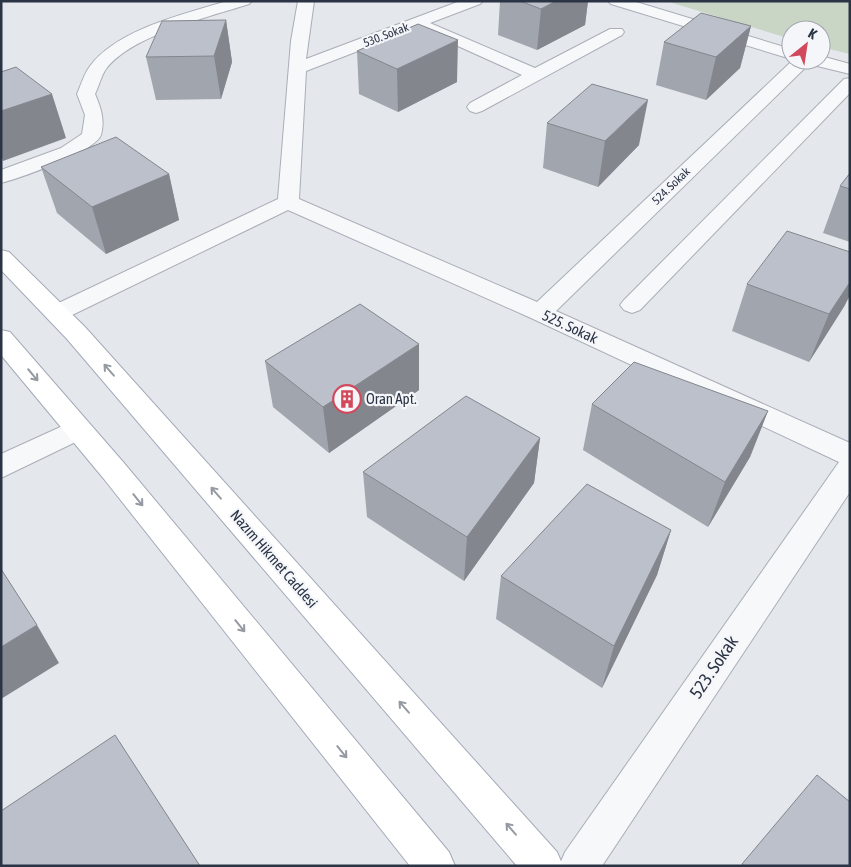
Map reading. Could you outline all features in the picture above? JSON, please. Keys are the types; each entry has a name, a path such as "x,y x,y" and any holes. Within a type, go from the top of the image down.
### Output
{"main road":[{"name":"Nazım Hikmet Caddesi","path":"1,257 57,313 543,866"},
{"path":"1,338 78,429 435,866"}],"street":[{"path":"1,177 68,152 91,136 94,115 86,94 98,68 123,46 175,22 244,1"},
{"path":"57,313 288,202 299,41 306,1"},
{"name":"530. Sokak","path":"298,68 475,1"},
{"path":"616,1 781,51"},
{"path":"418,23 431,31 536,75"},
{"path":"476,107 616,32"},
{"path":"831,64 850,69"},
{"name":"524. Sokak","path":"540,313 792,70"},
{"path":"632,305 850,83"},
{"name":"525. Sokak","path":"288,202 540,313 850,455"},
{"path":"1,467 78,429"},
{"name":"523. Sokak","path":"579,866 850,469"}],"green space":[{"path":"666,1 850,1 850,54 831,49 831,20 781,20 781,36"}],"building":[{"path":"520,1 556,1 541,9"},
{"path":"701,13 751,26 716,57 664,42"},
{"path":"226,20 214,56 146,57 162,21"},
{"path":"418,24 458,40 397,69 357,51"},
{"path":"16,67 52,94 1,111 1,72"},
{"path":"592,84 648,100 605,141 547,123"},
{"path":"116,137 169,174 92,207 41,167"},
{"path":"850,173 850,189 840,186"},
{"path":"787,231 850,252 850,282 829,314 747,284"},
{"path":"360,304 419,344 323,407 265,361"},
{"path":"634,362 768,411 725,482 592,404"},
{"path":"466,396 540,438 467,537 363,472"},
{"path":"587,484 671,530 614,646 501,576"},
{"path":"1,569 37,625 1,647"},
{"path":"115,735 200,866 1,866 1,811"},
{"path":"817,775 850,802 850,866 744,866 742,864"}],"place":[{"name":"Oran Apt.","path":"347,399"}]}
